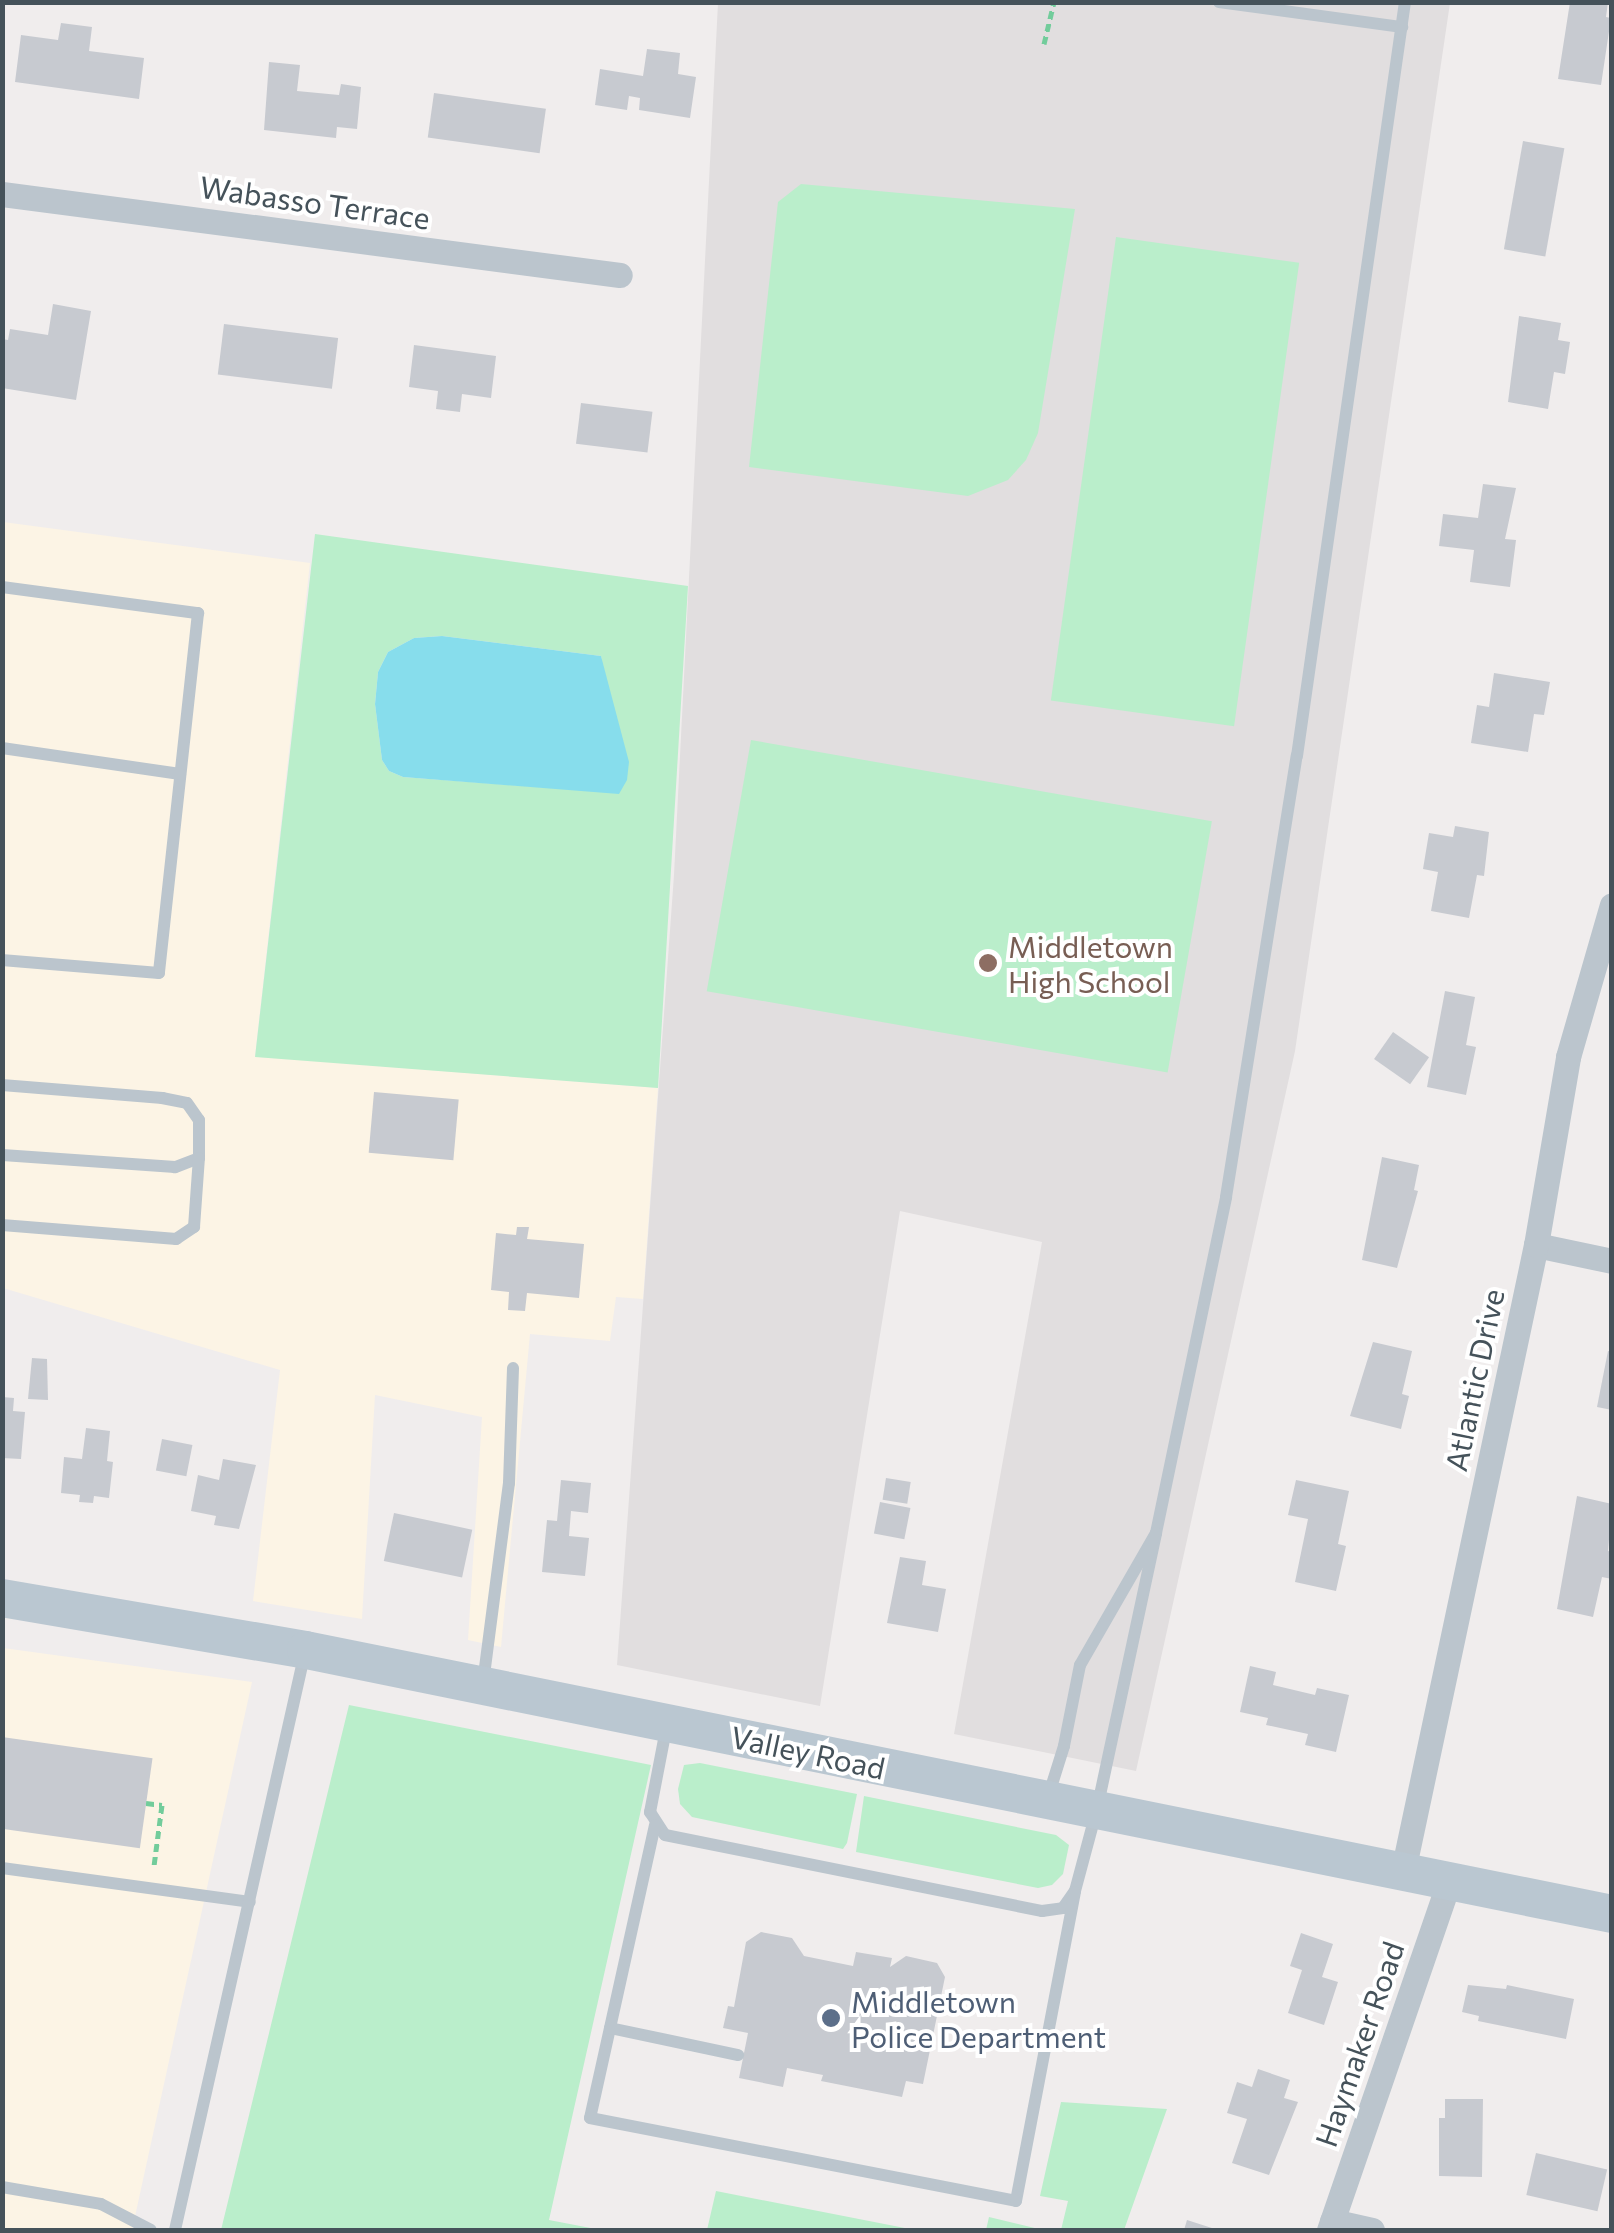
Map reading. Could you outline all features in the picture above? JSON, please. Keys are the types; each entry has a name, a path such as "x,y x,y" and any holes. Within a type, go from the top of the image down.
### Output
{"main road":[{"name":"Valley Road","path":"2,1598 306,1650 1612,1914"}],"street":[{"name":"Wabasso Terrace","path":"2,194 620,276"},
{"name":"Atlantic Drive","path":"1403,1871 1536,1245 1568,1058 1612,905"},
{"path":"1536,1245 1612,1261"},
{"name":"Haymaker Road","path":"1331,2226 1450,1879"},
{"path":"1331,2226 1372,2230"}],"lane":[{"path":"1219,2 1402,27"},
{"path":"656,1825 590,2118 1016,2201 1075,1891 1098,1810 1226,1197 1297,756 1405,2"},
{"path":"2,587 198,613 159,973 2,960"},
{"path":"2,748 180,774"},
{"path":"2,1084 187,1103 199,1120 194,1227 176,1239 2,1225"},
{"path":"2,1155 175,1167 198,1158"},
{"path":"483,1685 509,1483 513,1368"},
{"path":"1047,1798 1064,1746 1080,1665 1156,1533"},
{"path":"175,2230 306,1650"},
{"path":"668,1722 650,1812 666,1835 1042,1911 1063,1908 1075,1891"},
{"path":"2,1868 250,1902"},
{"path":"610,2028 738,2055"},
{"path":"2,2187 101,2204 151,2230"}],"path":[{"path":"1044,44 1054,2"},
{"path":"146,1803 162,1805 150,1889"}],"shaded area":[{"name":"Middletown High School","path":"718,3 1450,3 1295,1051 1136,1771 954,1734 1042,1242 900,1211 820,1706 617,1665 674,875"},
{"path":"3,522 310,563 255,1056 658,1088 643,1299 616,1297 610,1341 530,1334 501,1647 468,1640 482,1417 375,1395 362,1619 253,1601 280,1370 3,1288"},
{"path":"3,1648 252,1682 132,2230 3,2230"}],"green space":[{"path":"801,184 1075,209 1038,433 1026,460 1008,480 968,496 749,467 778,202"},
{"path":"1116,237 1299,263 1234,726 1051,700"},
{"path":"315,534 688,586 658,1088 255,1057","holes":["442,636 601,656 619,793 403,777 389,771 382,760 375,704 378,672 388,652 414,638"]},
{"path":"751,740 1212,821 1168,1072 707,991"},
{"path":"349,1705 651,1765 549,2220 601,2230 221,2230"},
{"path":"700,1763 857,1794 847,1843 843,1849 692,1817 680,1804 678,1789 684,1765"},
{"path":"864,1796 1056,1835 1069,1845 1063,1874 1052,1885 1038,1888 856,1852"},
{"path":"1061,2102 1167,2109 1124,2230 1061,2230 1068,2201 1040,2196"},
{"path":"716,2191 915,2230 707,2230"},
{"path":"989,2217 1043,2230 986,2230"}],"water":[{"path":"442,636 601,656 629,762 627,780 619,794 403,777 389,771 382,760 375,704 378,672 388,652 414,638"}],"building":[{"path":"1570,2 1608,2 1606,17 1611,18 1601,85 1558,79"},
{"path":"61,23 92,27 89,51 144,58 139,99 15,82 21,35 58,40"},
{"path":"647,49 680,53 678,74 696,77 690,118 639,110 640,98 629,96 627,110 595,105 600,69 643,76"},
{"path":"269,62 300,65 297,91 339,95 341,84 361,87 357,129 337,127 336,138 264,130"},
{"path":"434,93 546,109 540,153 428,138"},
{"path":"1523,141 1564,148 1545,257 1504,249"},
{"path":"53,304 91,311 76,400 2,388 2,339 8,340 10,329 48,335"},
{"path":"1519,316 1561,323 1558,340 1570,342 1565,374 1554,372 1548,409 1508,402"},
{"path":"224,324 338,338 332,389 218,375"},
{"path":"414,345 496,356 491,398 462,394 460,412 436,409 438,391 409,387"},
{"path":"581,403 652,412 647,452 576,444"},
{"path":"1483,484 1516,488 1505,539 1516,540 1510,587 1470,582 1474,550 1439,546 1443,514 1478,518"},
{"path":"1494,673 1550,682 1544,715 1534,714 1528,752 1471,743 1477,705 1489,707"},
{"path":"1455,826 1489,832 1484,876 1477,875 1469,918 1431,911 1438,872 1423,869 1429,833 1453,837"},
{"path":"1445,991 1475,997 1466,1045 1476,1047 1466,1095 1427,1087"},
{"path":"1393,1032 1429,1057 1410,1084 1374,1059"},
{"path":"374,1092 459,1099 453,1160 369,1153"},
{"path":"1382,1157 1419,1165 1414,1190 1418,1191 1397,1268 1362,1260"},
{"path":"517,1227 529,1227 527,1239 584,1244 579,1298 527,1293 525,1311 508,1310 509,1292 491,1290 496,1233 516,1235"},
{"path":"1373,1342 1412,1351 1402,1394 1409,1396 1401,1429 1350,1416"},
{"path":"1608,1351 1612,1352 1612,1410 1597,1407"},
{"path":"32,1358 47,1359 48,1400 28,1399"},
{"path":"2,1397 14,1398 13,1411 25,1412 21,1459 2,1458"},
{"path":"86,1428 110,1431 107,1461 113,1462 109,1498 94,1496 93,1503 79,1502 80,1495 61,1493 64,1457 82,1459"},
{"path":"162,1439 192,1445 186,1476 156,1470"},
{"path":"223,1459 256,1465 239,1529 214,1525 216,1516 191,1511 198,1475 219,1480"},
{"path":"886,1478 911,1482 907,1504 883,1500"},
{"path":"561,1480 591,1483 588,1513 571,1511 569,1536 589,1538 585,1576 542,1572 547,1520 557,1521"},
{"path":"1296,1480 1349,1491 1338,1544 1346,1546 1336,1591 1295,1582 1308,1519 1288,1515"},
{"path":"1577,1496 1612,1504 1608,1551 1612,1552 1612,1579 1602,1577 1593,1617 1557,1609"},
{"path":"880,1502 910,1508 904,1539 874,1533"},
{"path":"394,1513 472,1530 462,1578 384,1561"},
{"path":"900,1557 926,1561 922,1585 946,1589 938,1632 887,1623"},
{"path":"1250,1666 1276,1672 1273,1685 1315,1695 1317,1688 1349,1695 1336,1752 1305,1745 1308,1734 1266,1725 1268,1718 1240,1712"},
{"path":"2,1737 153,1758 140,1848 2,1829"},
{"name":"Middletown Police Department","path":"761,1932 792,1938 804,1956 853,1966 856,1952 892,1958 890,1967 906,1956 937,1963 945,1977 923,2084 906,2081 902,2097 821,2081 823,2075 787,2068 783,2087 739,2078 748,2033 723,2028 728,2006 734,2007 746,1942"},
{"path":"1301,1933 1333,1944 1322,1977 1338,1982 1324,2025 1288,2013 1302,1970 1290,1966"},
{"path":"1468,1985 1506,1989 1507,1985 1574,1999 1566,2039 1478,2021 1479,2016 1462,2012"},
{"path":"1258,2069 1290,2080 1284,2098 1298,2102 1269,2175 1232,2163 1247,2119 1227,2113 1237,2082 1252,2087"},
{"path":"1445,2099 1483,2099 1482,2177 1439,2176 1439,2118 1445,2118"},
{"path":"1536,2153 1607,2169 1597,2211 1526,2195"},
{"path":"1187,2220 1218,2230 1184,2230"}],"place":[{"name":"Middletown High School","path":"988,963"},
{"name":"Middletown Police Department","path":"831,2018"}]}
